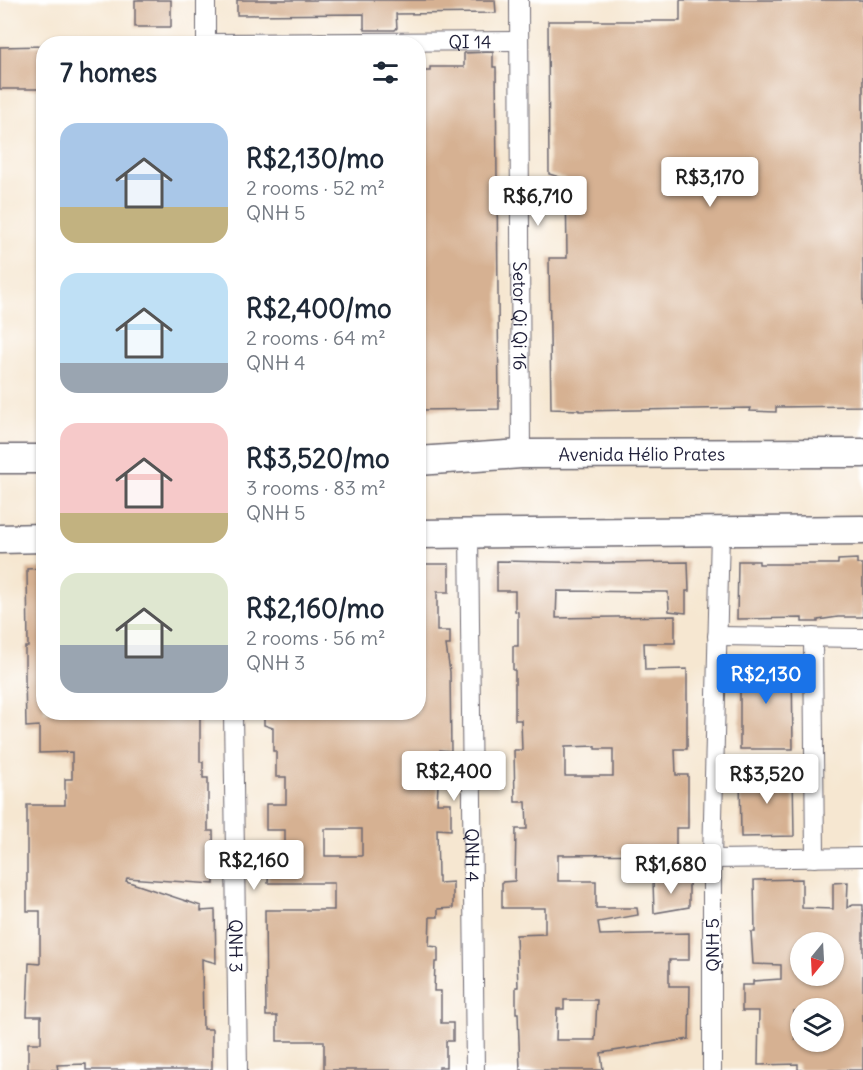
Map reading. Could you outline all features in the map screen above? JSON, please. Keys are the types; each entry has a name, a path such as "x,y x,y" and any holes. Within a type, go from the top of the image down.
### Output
{"main road":[{"name":"Avenida Hélio Prates","path":"426,460 521,454 863,453"},
{"path":"0,459 36,459"},
{"path":"426,534 863,530"},
{"path":"0,539 36,538"}],"street":[{"path":"206,0 206,36"},
{"name":"Setor Qi Qi 16","path":"519,0 521,454"},
{"name":"QI 14","path":"426,42 519,41"},
{"name":"QNH 5","path":"712,1070 712,859 720,532"},
{"name":"QNH 4","path":"469,533 475,1070"},
{"path":"717,636 863,638"},
{"path":"813,637 815,858"},
{"name":"QNH 3","path":"233,720 238,1070"},
{"path":"712,859 863,857"}],"building":[{"path":"135,0 171,0 171,27 135,27"},
{"path":"237,0 495,0 496,13 396,14 397,28 395,30 365,30 364,14 237,15"},
{"path":"680,0 863,0 863,406 776,407 776,412 750,411 751,408 579,411 551,409 549,258 567,258 566,179 549,174 548,21 680,21"},
{"path":"36,46 36,89 0,89 0,47"},
{"path":"493,52 493,67 496,67 499,409 426,410 426,71 430,71 430,67 464,67 464,53"},
{"path":"857,559 857,564 863,564 863,617 838,617 818,620 818,622 802,622 802,618 737,619 738,561 759,561 759,564 838,564 838,560"},
{"path":"497,561 688,562 689,591 686,591 686,613 669,611 668,592 557,591 556,618 675,616 675,643 644,643 645,670 687,669 687,749 675,749 676,775 688,775 688,828 676,828 676,854 558,855 558,881 596,881 596,908 637,908 638,915 598,922 600,935 689,933 689,960 669,960 669,986 690,986 689,1039 601,1053 603,1070 520,1070 518,1013 516,1013 516,987 518,987 516,935 545,934 545,908 502,908 502,882 515,881 516,829 527,829 526,802 515,802 514,750 522,750 521,720 515,720 515,670 513,670 513,646 518,646 518,612 515,611 515,591 497,591","holes":["595,746 595,749 613,749 613,776 565,776 565,747","564,1000 597,1000 595,1040 556,1040 557,1009 564,1009"]},
{"path":"426,564 449,564 449,592 437,592 437,631 450,631 450,645 446,645 450,672 451,751 440,750 437,803 451,803 451,830 437,829 439,883 453,882 453,908 438,909 438,917 430,917 429,946 438,947 434,991 441,991 441,1023 453,1023 453,1041 446,1041 446,1067 439,1067 439,1070 324,1070 324,1041 277,1041 277,1016 266,1016 265,910 334,910 334,883 268,883 269,866 285,864 285,830 266,830 266,804 286,804 286,777 276,777 273,728 264,725 264,720 426,720","holes":["325,829 362,829 362,856 325,856"]},
{"path":"36,568 36,720 200,720 200,762 203,762 203,778 208,778 208,831 213,831 214,884 127,878 126,881 201,906 201,911 215,910 216,963 202,959 203,1029 212,1029 212,1070 86,1070 86,1064 57,1065 58,1070 28,1069 28,1043 41,1043 41,1016 27,1016 29,963 40,964 40,911 27,911 27,805 65,805 65,779 72,779 72,752 39,753 39,726 26,727 27,569"},
{"path":"792,661 793,749 740,749 740,662"},
{"path":"793,773 794,836 741,837 740,774"},
{"path":"802,879 802,908 833,909 833,883 848,882 847,908 853,905 863,905 863,1070 798,1070 798,1064 758,1065 759,1011 742,1011 742,985 753,985 753,981 781,979 781,965 753,964 751,932 755,932 754,880"},
{"path":"653,881 689,881 689,907 654,913"}]}
